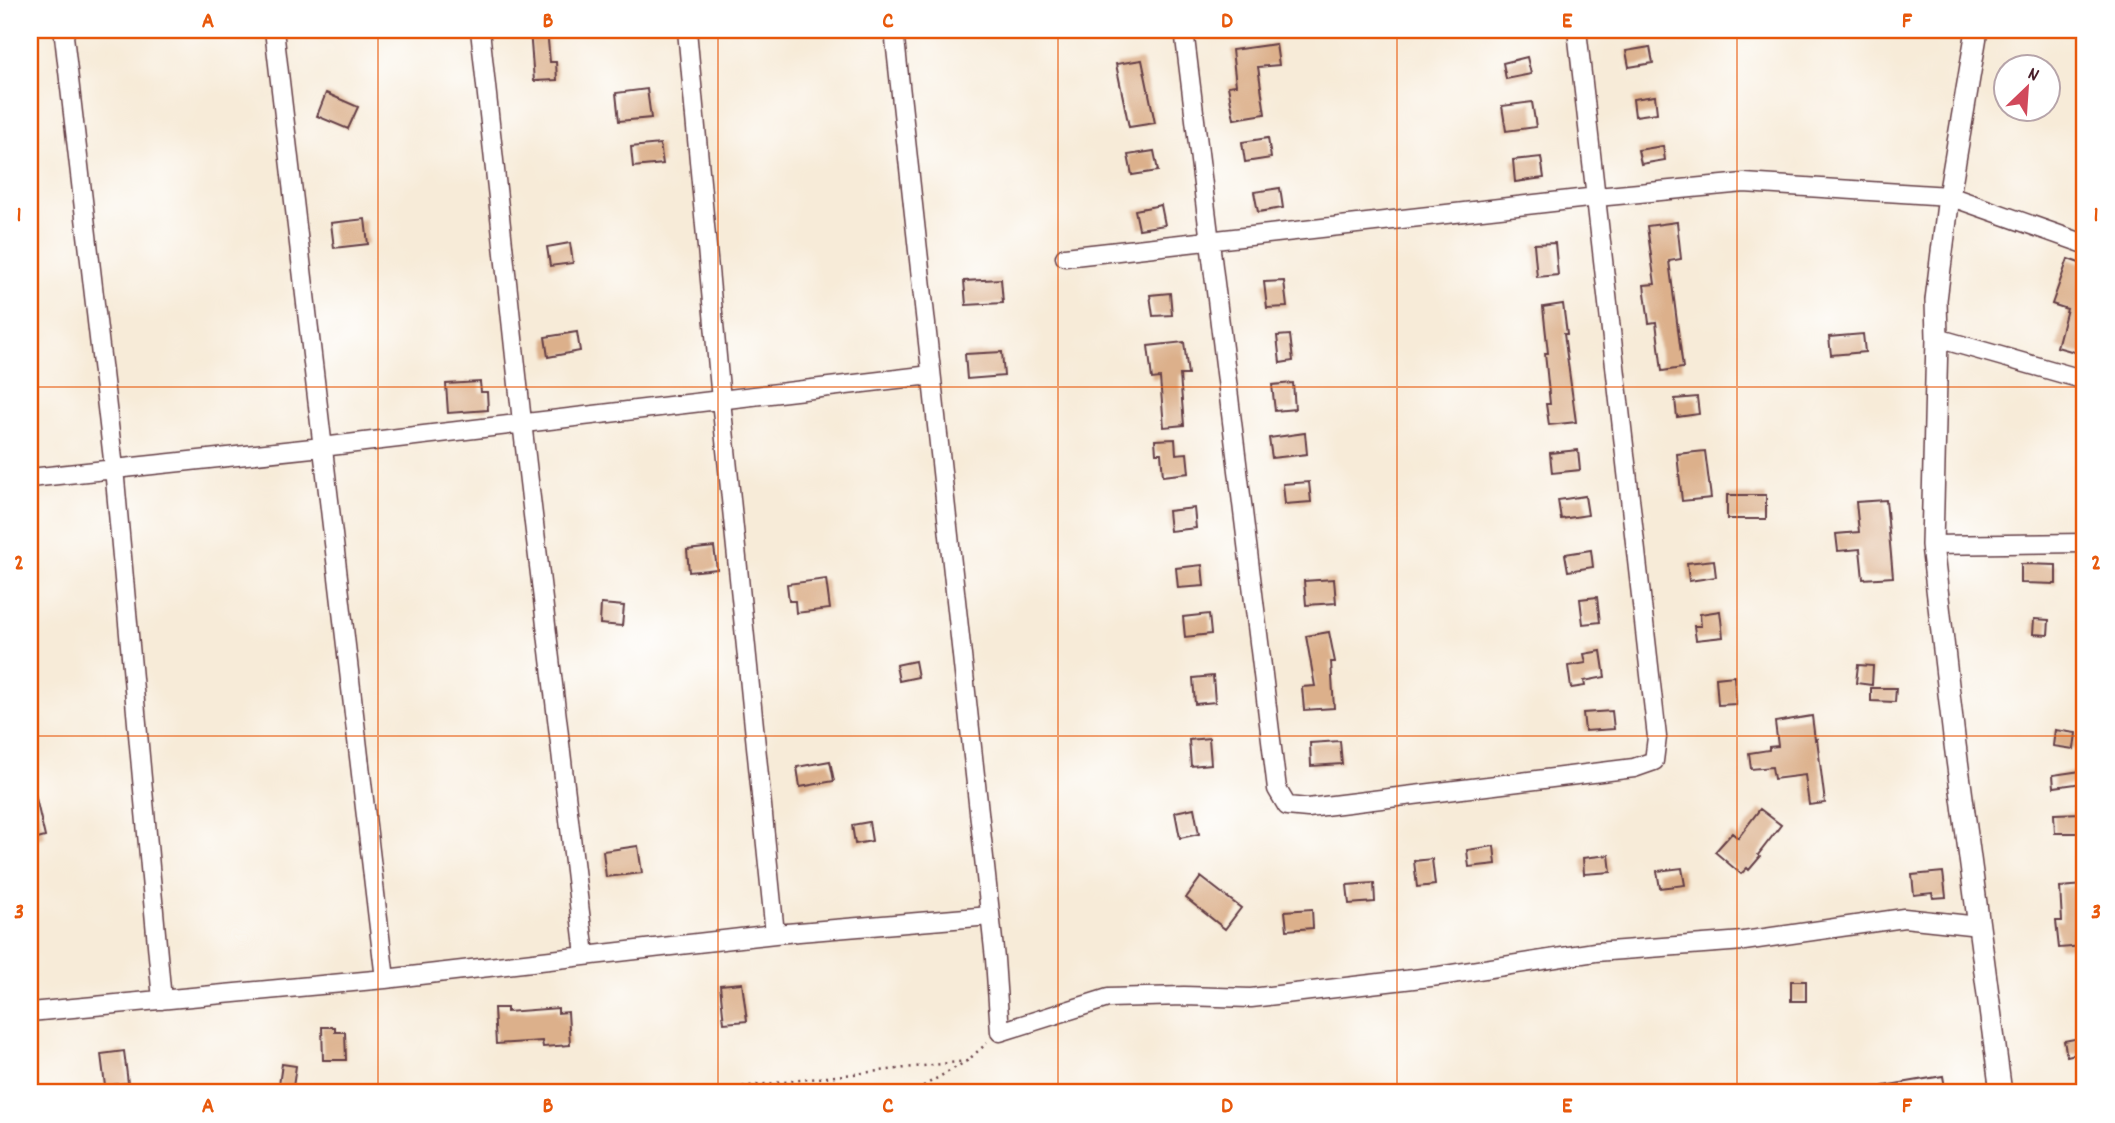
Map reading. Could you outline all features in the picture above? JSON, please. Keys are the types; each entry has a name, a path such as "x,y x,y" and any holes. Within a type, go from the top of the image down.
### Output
{"street":[{"path":"66,30 64,36 114,468 162,1000"},
{"path":"274,30 385,979"},
{"path":"480,30 585,956"},
{"path":"687,30 775,934"},
{"path":"894,30 990,916 1000,1032 1108,998 1251,998 1413,980 1595,952 1744,940 1905,918 1979,926"},
{"path":"1184,30 1277,789 1286,806 1308,808 1634,768 1654,761 1657,737 1577,30"},
{"path":"1977,30 1949,196 1936,300 1932,545 2001,1093"},
{"path":"1065,257 1744,183 1949,196 2085,244"},
{"path":"1937,338 2085,380"},
{"path":"30,478 322,447 931,375"},
{"path":"1932,545 2085,542"},
{"path":"30,1012 385,979 775,934 990,916"}],"path":[{"path":"911,1093 967,1061 1000,1032"},
{"path":"687,1093 967,1061"}],"building":[{"path":"530,30 547,30 550,62 556,62 557,80 534,81"},
{"path":"1276,44 1279,65 1258,67 1265,114 1234,119 1228,86 1236,85 1232,50"},
{"path":"1650,47 1653,63 1629,67 1626,51"},
{"path":"1527,57 1531,74 1506,79 1503,63"},
{"path":"1142,60 1155,123 1129,127 1116,64"},
{"path":"647,89 651,118 619,121 616,93"},
{"path":"326,93 358,107 348,129 317,116"},
{"path":"1655,96 1657,113 1635,116 1633,99"},
{"path":"1532,102 1536,127 1506,131 1502,106"},
{"path":"1268,138 1271,158 1245,162 1242,142"},
{"path":"660,144 663,164 633,167 631,147"},
{"path":"1663,146 1665,160 1641,164 1638,150"},
{"path":"1154,151 1158,171 1132,175 1128,155"},
{"path":"1541,157 1544,178 1515,182 1513,160"},
{"path":"1280,188 1283,208 1258,212 1254,192"},
{"path":"1161,205 1165,225 1139,229 1135,210"},
{"path":"365,219 368,244 334,248 331,223"},
{"path":"1677,222 1681,259 1669,261 1683,368 1662,371 1656,322 1649,323 1644,285 1655,284 1647,226"},
{"path":"570,243 573,263 550,266 547,247"},
{"path":"1555,243 1558,275 1537,277 1534,244"},
{"path":"2068,259 2085,265 2085,355 2057,347 2067,309 2052,304"},
{"path":"1001,279 1003,303 966,305 964,281"},
{"path":"1284,281 1287,307 1267,308 1264,282"},
{"path":"1170,293 1172,315 1153,316 1150,295"},
{"path":"1563,304 1567,334 1564,334 1576,422 1549,425 1546,404 1550,404 1545,353 1548,353 1543,307"},
{"path":"577,332 580,351 548,357 545,337"},
{"path":"1863,334 1865,352 1831,355 1829,337"},
{"path":"1290,335 1293,361 1280,363 1277,336"},
{"path":"1184,342 1188,375 1180,375 1184,425 1164,427 1160,378 1152,379 1148,346"},
{"path":"1002,352 1004,376 967,379 965,354"},
{"path":"480,382 481,392 487,392 488,410 448,413 446,384"},
{"path":"1293,383 1295,409 1275,411 1272,385"},
{"path":"1697,397 1699,414 1677,417 1675,399"},
{"path":"1305,433 1307,454 1272,458 1269,438"},
{"path":"1175,439 1176,454 1187,453 1189,473 1163,476 1161,453 1156,453 1155,440"},
{"path":"1578,450 1580,470 1552,473 1550,453"},
{"path":"1705,451 1711,498 1682,501 1677,454"},
{"path":"1309,482 1311,502 1285,504 1283,484"},
{"path":"1727,495 1766,495 1766,519 1727,519"},
{"path":"1585,496 1588,515 1561,519 1558,500"},
{"path":"1886,500 1893,577 1863,579 1860,549 1838,551 1836,534 1859,532 1856,502"},
{"path":"1194,508 1196,528 1170,531 1168,511"},
{"path":"714,547 717,569 689,572 687,550"},
{"path":"1591,550 1593,567 1568,571 1565,554"},
{"path":"1714,560 1716,577 1689,581 1687,563"},
{"path":"2021,564 2056,565 2056,584 2021,583"},
{"path":"1202,565 1204,586 1178,588 1176,568"},
{"path":"826,579 830,609 796,613 795,601 789,601 787,584"},
{"path":"1334,579 1336,603 1306,605 1304,581"},
{"path":"1597,597 1600,622 1583,624 1580,599"},
{"path":"601,604 624,606 622,626 600,624"},
{"path":"1720,611 1723,637 1696,640 1694,626 1701,626 1700,614"},
{"path":"1209,614 1211,634 1185,637 1183,617"},
{"path":"2034,619 2049,620 2048,635 2033,634"},
{"path":"1329,632 1335,662 1331,662 1334,708 1304,710 1302,687 1315,686 1306,636"},
{"path":"1601,651 1605,677 1584,681 1585,686 1571,688 1568,666 1586,663 1584,654"},
{"path":"915,661 918,677 899,681 896,665"},
{"path":"1858,665 1873,666 1872,685 1856,683"},
{"path":"1213,676 1215,702 1195,704 1193,678"},
{"path":"1734,676 1736,704 1718,705 1716,678"},
{"path":"1871,688 1896,688 1895,702 1871,701"},
{"path":"1612,711 1614,729 1585,731 1583,713"},
{"path":"1812,716 1825,803 1809,805 1805,775 1774,779 1772,767 1751,769 1749,753 1778,746 1775,722"},
{"path":"2055,730 2076,733 2074,749 2053,746"},
{"path":"1209,738 1211,764 1191,766 1189,740"},
{"path":"1340,741 1342,764 1311,766 1310,743"},
{"path":"830,761 834,781 800,787 797,767"},
{"path":"2081,771 2083,783 2054,787 2053,775"},
{"path":"35,794 45,837 30,841 30,795"},
{"path":"1194,808 1199,834 1180,838 1175,812"},
{"path":"1760,809 1781,825 1758,855 1760,857 1749,870 1747,868 1741,874 1715,852 1732,833 1738,838"},
{"path":"2082,813 2083,833 2055,833 2054,814"},
{"path":"869,822 872,841 855,844 852,825"},
{"path":"638,846 642,873 606,877 603,851"},
{"path":"1494,846 1496,864 1469,867 1467,850"},
{"path":"1609,855 1611,872 1584,874 1583,858"},
{"path":"1432,859 1435,885 1417,887 1414,861"},
{"path":"1682,868 1685,885 1660,888 1657,871"},
{"path":"1943,872 1946,897 1933,898 1932,893 1914,895 1912,875"},
{"path":"1201,877 1241,908 1225,929 1186,898"},
{"path":"1374,883 1375,902 1349,904 1347,885"},
{"path":"2085,885 2085,946 2059,948 2056,921 2062,921 2060,887"},
{"path":"1312,909 1313,928 1287,930 1285,911"},
{"path":"1791,981 1806,981 1806,1001 1791,1001"},
{"path":"742,983 747,1021 724,1023 720,985"},
{"path":"494,1008 507,1008 507,1012 558,1008 558,1013 568,1012 570,1045 543,1047 542,1041 496,1044"},
{"path":"322,1027 335,1027 335,1032 345,1032 346,1060 323,1060"},
{"path":"2085,1037 2085,1052 2067,1056 2064,1041"},
{"path":"124,1051 128,1083 105,1086 101,1054"},
{"path":"282,1064 296,1066 293,1087 279,1085"},
{"path":"1943,1076 1946,1093 1883,1093 1883,1086"}]}
